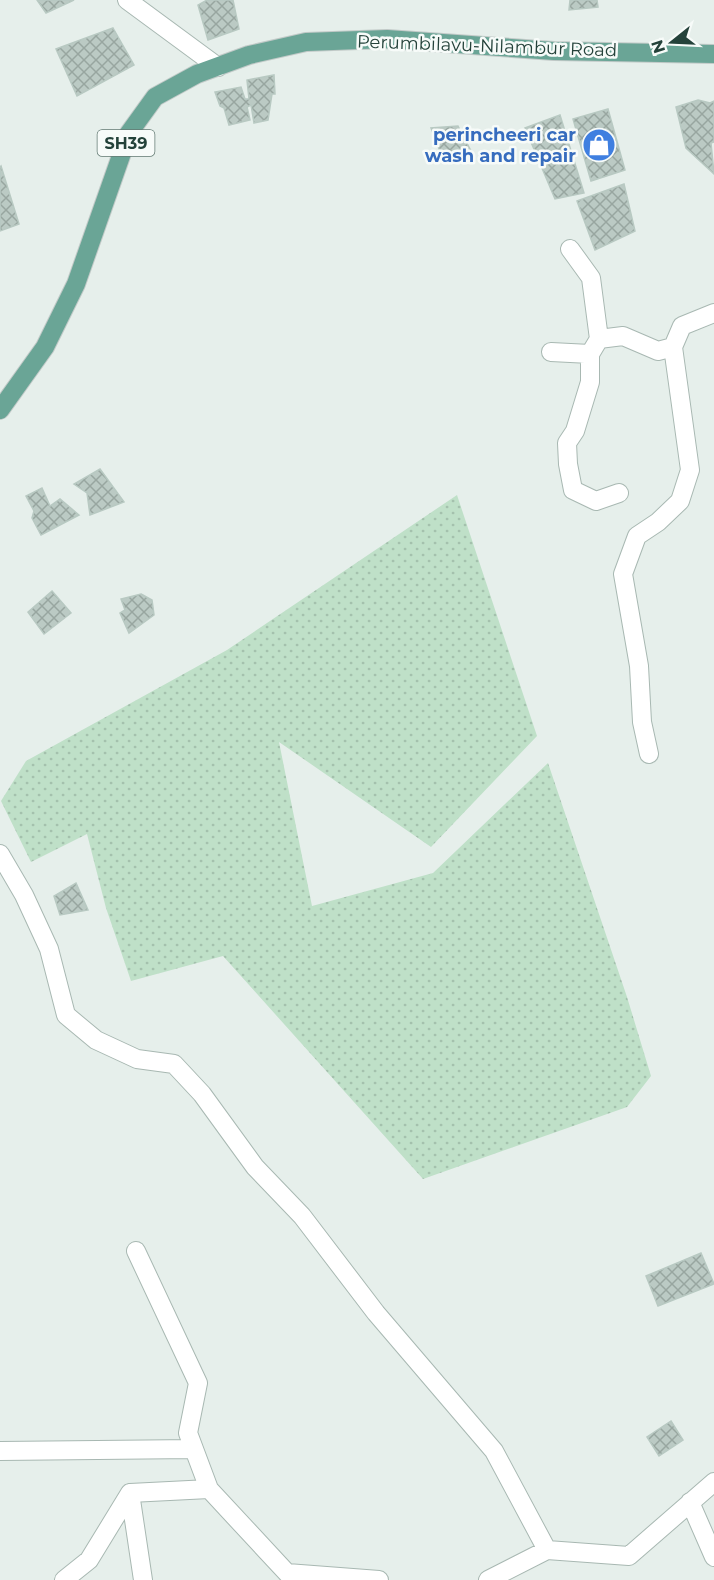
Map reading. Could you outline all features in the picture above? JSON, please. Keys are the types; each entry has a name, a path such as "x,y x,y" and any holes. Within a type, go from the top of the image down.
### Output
{"main road":[{"name":"Perumbilavu-Nilambur Road","path":"0,410 45,347 76,284 129,133 155,97 197,74 249,55 306,42 387,39 554,51 714,54"}],"street":[{"path":"127,0 218,67"},
{"path":"570,249 591,278 595,346 590,382 575,431 567,443 573,490 596,501 619,492"},
{"path":"649,754 642,722 639,666 623,574 637,536 658,522 680,501 690,470 673,347 682,326 714,313"},
{"path":"550,352 595,346 623,336 658,351 673,347"},
{"path":"0,854 24,895 49,949 66,1015 96,1040 137,1059 174,1064 202,1094 255,1167 302,1216 376,1313 494,1451 547,1550"},
{"path":"136,1251 198,1383 188,1433 209,1489 287,1573 380,1580"},
{"path":"0,1451 194,1449"},
{"path":"489,1580 547,1550 629,1556 714,1482"},
{"path":"130,1493 209,1489"},
{"path":"64,1580 89,1560 130,1493"},
{"path":"130,1493 143,1580"},
{"path":"690,1502 714,1557"}],"green space":[{"path":"457,495 537,736 431,847 279,742 312,906 433,873 548,763 627,997 651,1076 627,1107 423,1179 223,956 131,981 106,908 87,834 31,862 1,801 26,761 227,650"}],"building":[{"path":"37,0 74,0 46,13"},
{"path":"207,0 233,0 239,29 208,40 198,5"},
{"path":"570,0 597,0 598,7 569,10"},
{"path":"113,28 134,65 77,96 56,49"},
{"path":"274,75 275,94 272,94 268,120 254,123 251,105 247,107 250,120 229,125 224,108 220,106 215,92 241,87 245,99 249,99 247,80"},
{"path":"698,100 710,103 714,101 714,142 711,143 714,174 686,148 676,107"},
{"name":"perincheeri car wash and repair","path":"608,109 625,170 591,181 573,119"},
{"path":"560,115 584,193 555,199 525,128"},
{"path":"458,126 471,151 442,157 431,128"},
{"path":"0,167 19,224 0,231"},
{"path":"624,184 635,231 595,250 577,201"},
{"path":"100,469 124,502 90,515 87,493 74,484"},
{"path":"42,488 50,506 60,499 79,515 41,535 32,518 34,511 26,496"},
{"path":"52,591 71,613 44,634 28,612"},
{"path":"141,594 152,600 154,615 129,633 120,613 125,610 121,599"},
{"path":"76,883 88,910 60,915 54,896"},
{"path":"701,1253 714,1284 658,1306 646,1276"},
{"path":"671,1421 683,1440 659,1456 647,1437"}],"place":[{"name":"perincheeri car wash and repair","path":"599,145"}]}
